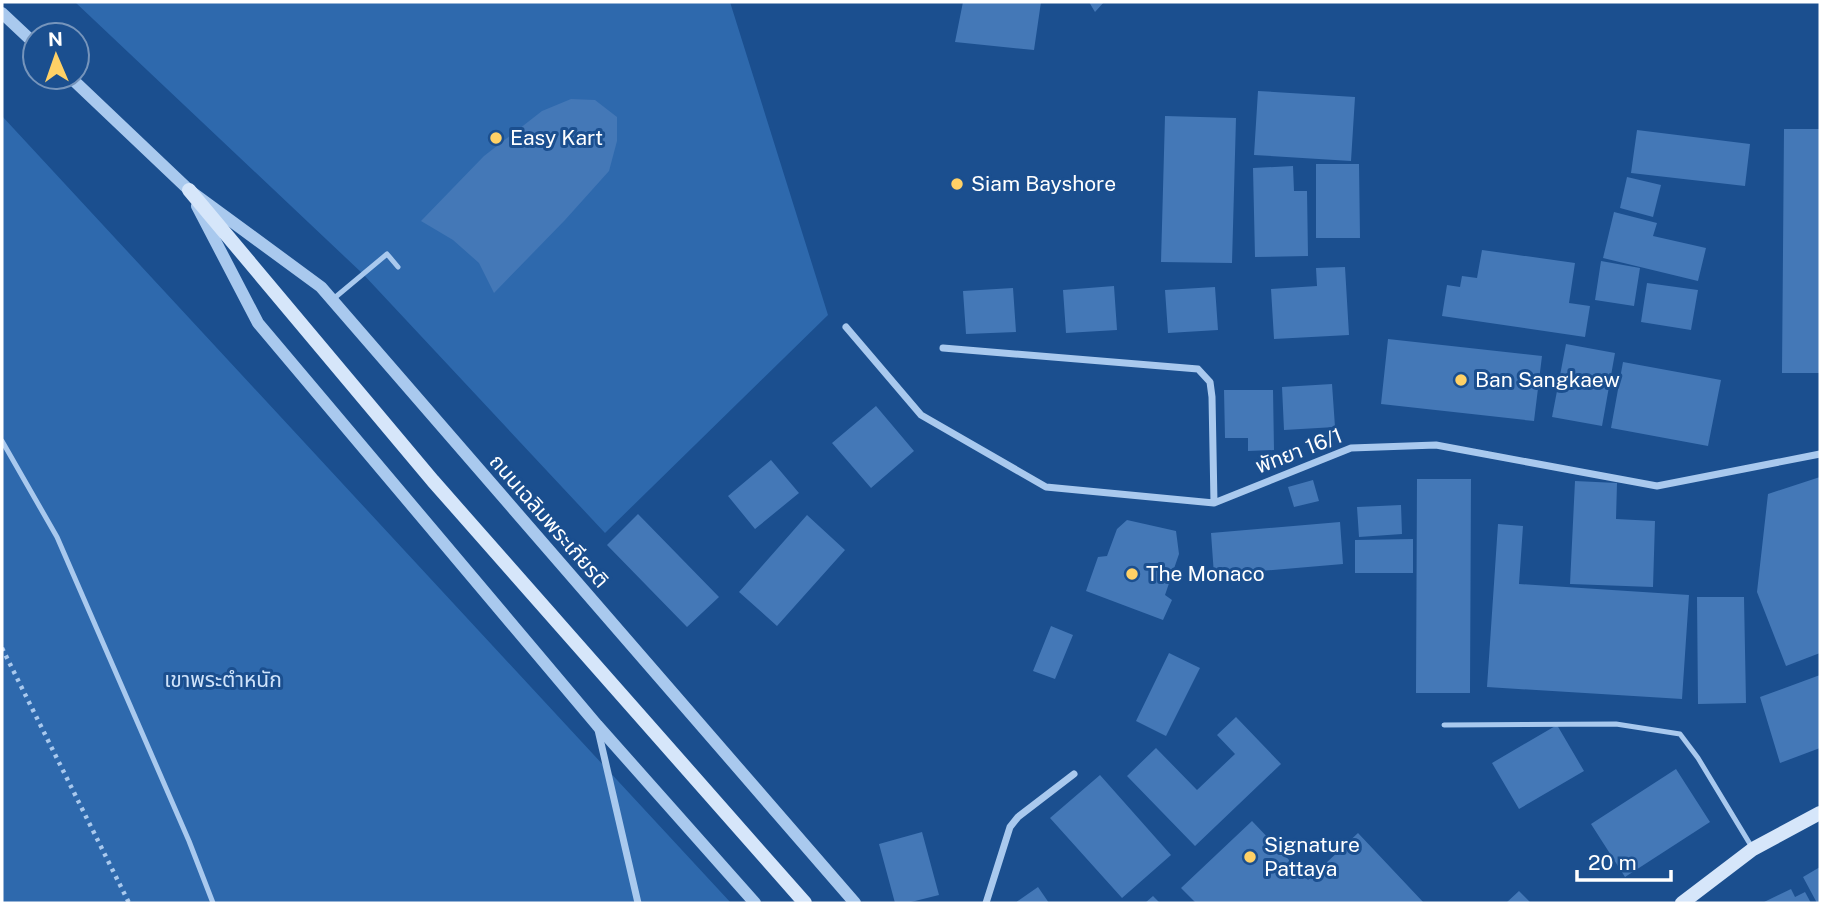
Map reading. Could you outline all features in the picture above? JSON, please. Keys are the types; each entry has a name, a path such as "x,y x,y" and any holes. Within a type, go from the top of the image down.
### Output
{"main road":[{"path":"189,190 433,481 805,903"},
{"path":"1682,903 1753,849 1820,813"}],"street":[{"path":"2,13 21,31"},
{"name":"ถนนเฉลิมพระเกียรติ","path":"85,91 189,190 321,288 855,903"},
{"name":"ถนนเฉลิมพระเกียรติ","path":"189,190 258,323 597,725 755,903"},
{"name":"พัทยา 16/1","path":"846,327 921,415 1046,487 1214,503 1351,448 1436,444 1657,486 1820,454"},
{"path":"943,348 1198,369 1210,382 1212,397 1214,503"},
{"path":"597,725 638,903"},
{"path":"985,903 1010,827 1018,817 1074,774"}],"lane":[{"path":"332,300 387,254 398,267"},
{"path":"2,441 57,537 189,841 213,903"},
{"path":"1444,725 1616,723 1680,734 1698,758 1753,849"}],"path":[{"path":"2,648 130,903"}],"green space":[{"name":"Easy Kart","path":"75,2 730,2 828,315 605,533 363,274"},
{"name":"เขาพระตำหนัก","path":"2,116 731,903 2,903"}],"building":[{"path":"963,2 1041,2 1034,50 955,42"},
{"path":"1089,2 1104,2 1095,12"},
{"path":"1258,91 1355,97 1351,161 1254,155"},
{"path":"571,99 595,100 617,117 617,141 609,171 494,293 479,263 453,240 421,221 484,156 542,111"},
{"path":"1165,116 1236,118 1232,263 1161,262"},
{"path":"1784,129 1820,129 1820,373 1782,373"},
{"path":"1637,130 1750,144 1745,186 1631,173"},
{"path":"1316,164 1359,164 1360,238 1316,238"},
{"path":"1293,166 1294,191 1307,191 1308,256 1255,257 1253,168"},
{"path":"1627,177 1661,185 1653,217 1620,208"},
{"path":"1614,212 1657,223 1653,236 1706,248 1698,281 1603,258"},
{"path":"1482,250 1575,263 1569,303 1590,306 1585,337 1442,316 1447,285 1460,287 1462,276 1477,278"},
{"path":"1601,261 1640,268 1634,306 1595,300"},
{"path":"1345,267 1349,335 1274,339 1271,289 1317,286 1316,268"},
{"path":"1647,283 1698,290 1691,330 1641,322"},
{"path":"1114,286 1117,330 1066,333 1063,290"},
{"path":"1215,287 1218,330 1168,333 1165,290"},
{"path":"1013,288 1016,332 966,334 963,291"},
{"name":"Ban Sangkaew","path":"1388,339 1542,356 1534,421 1381,404"},
{"path":"1566,344 1615,353 1602,426 1552,417"},
{"path":"1623,362 1721,380 1708,446 1611,428"},
{"path":"1332,384 1335,427 1284,430 1282,387"},
{"path":"1224,390 1273,390 1274,450 1248,451 1248,438 1225,438"},
{"path":"876,406 914,451 871,488 832,443"},
{"path":"771,460 799,493 755,529 728,496"},
{"path":"1820,477 1820,653 1786,666 1757,592 1768,494"},
{"path":"1417,479 1471,479 1470,693 1416,693"},
{"path":"1313,480 1319,501 1294,507 1288,487"},
{"path":"1575,481 1617,483 1616,519 1655,521 1653,587 1570,584"},
{"path":"1401,505 1402,534 1359,537 1357,507"},
{"path":"638,514 719,597 687,627 607,545"},
{"path":"807,515 845,550 777,626 739,592"},
{"name":"The Monaco","path":"1127,520 1176,531 1179,554 1165,595 1172,600 1163,620 1086,591 1098,557 1107,556 1117,529"},
{"path":"1340,522 1343,564 1214,575 1211,533"},
{"path":"1498,524 1523,526 1519,584 1689,595 1682,699 1487,687"},
{"path":"1413,539 1413,573 1355,573 1355,540"},
{"path":"1697,597 1744,597 1746,703 1698,704"},
{"path":"1051,626 1073,635 1055,679 1033,671"},
{"path":"1169,653 1200,668 1166,736 1136,721"},
{"path":"1820,675 1820,748 1780,763 1760,697"},
{"path":"1236,717 1281,764 1195,846 1127,776 1156,748 1197,790 1235,754 1217,735"},
{"path":"1557,725 1584,771 1519,809 1492,763"},
{"path":"1676,769 1710,822 1625,877 1591,824"},
{"path":"1100,775 1171,855 1122,898 1050,818"},
{"name":"Signature Pattaya","path":"1252,821 1308,880 1358,833 1424,903 1196,903 1181,888"},
{"path":"922,832 939,895 907,903 895,903 879,844"},
{"path":"1820,867 1820,903 1817,903 1803,877"},
{"path":"1038,887 1049,903 1015,903"},
{"path":"1791,889 1795,897 1805,892 1811,903 1762,903"},
{"path":"1519,891 1531,903 1506,903"},
{"path":"1153,896 1160,903 1145,903"}],"place":[{"name":"Easy Kart","path":"496,138"},
{"name":"Siam Bayshore","path":"957,184"},
{"name":"Ban Sangkaew","path":"1461,380"},
{"name":"The Monaco","path":"1132,574"},
{"name":"Signature Pattaya","path":"1250,857"}]}
